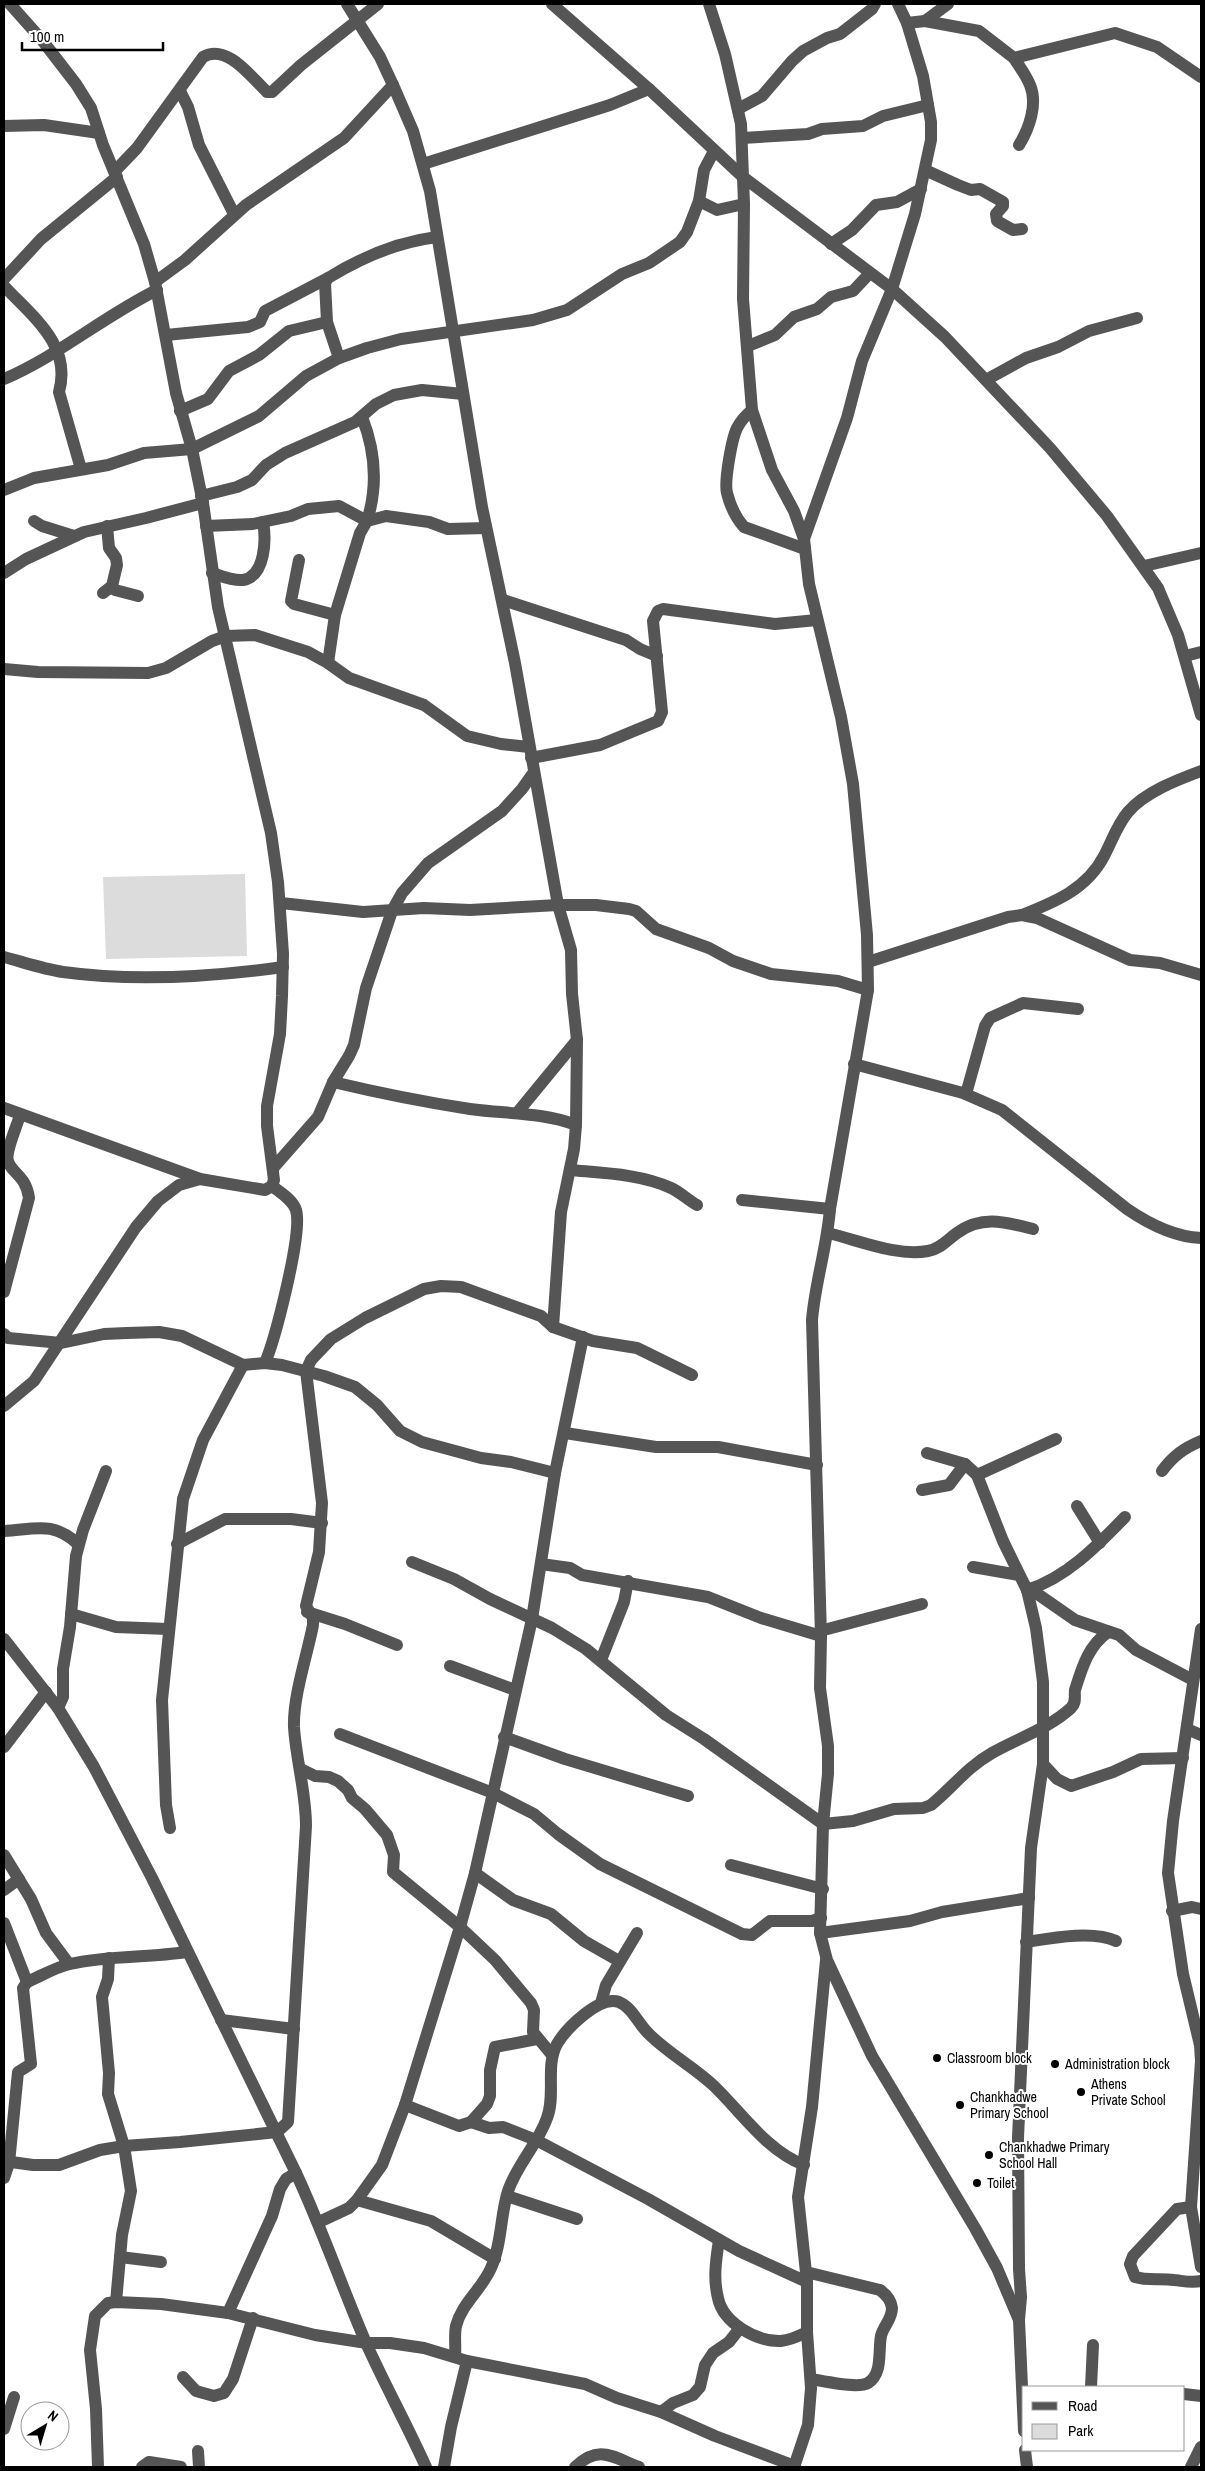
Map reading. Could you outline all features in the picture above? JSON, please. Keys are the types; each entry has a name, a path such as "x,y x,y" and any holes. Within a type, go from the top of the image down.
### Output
{"street":[{"path":"10,4 42,40 76,84 90,108 144,244 156,286 180,410 192,449 202,499 212,572 270,833 281,903 283,968 280,1034 267,1106 267,1139 274,1167 272,1186"},
{"path":"347,4 393,85 413,131 430,191 486,528 503,600 558,905 571,950 572,994 578,1040 576,1125 570,1170 561,1212 553,1327"},
{"path":"4,279 41,239 116,174 180,91 203,57 221,54 229,58 267,92 272,92 301,65 378,4"},
{"path":"709,4 725,54 738,109 742,138 744,204 742,277 748,346 747,368 752,410 772,470 794,511 805,544 809,584 841,717 853,784 868,962 868,990 830,1209 828,1232 814,1294 812,1320 817,1465 820,1688 827,1737 828,1774 820,1933 826,1960 872,2056 975,2228 997,2268 1019,2320"},
{"path":"738,109 762,96 803,51 827,38 840,34 872,10 876,4"},
{"path":"805,544 847,418 862,361 892,289 925,170 930,140 928,105 923,76 907,23 898,4"},
{"path":"925,22 948,4"},
{"path":"557,5 743,177 892,289 945,337 1050,448 1106,516 1144,566 1158,588 1169,611 1185,656 1201,715"},
{"path":"907,23 925,22 979,31 1014,58 1031,86 1032,99 1030,126 1019,145"},
{"path":"1014,58 1115,34 1157,47 1201,77"},
{"path":"4,379 98,326 156,286 234,214 284,177 344,138 393,85"},
{"path":"423,164 610,105 649,89"},
{"path":"180,91 188,107 199,145 234,214"},
{"path":"742,138 808,134 822,130 863,126 884,116 928,105"},
{"path":"4,126 44,125 72,127 99,133"},
{"path":"4,490 34,478 108,465 144,453 192,449 248,422 306,376 339,358 386,342 556,315 574,306 622,274 649,263 680,242 687,232 699,201 704,170 714,151"},
{"path":"925,170 971,190 980,189 992,195 1003,202 1003,206 996,214 997,220 1014,230 1022,229"},
{"path":"831,244 852,230 876,205 897,202 921,188"},
{"path":"699,201 717,210 744,204"},
{"path":"166,336 248,327 260,322 265,311 369,255 417,239 437,237"},
{"path":"748,346 775,335 794,317 816,309 831,297 853,291 870,272"},
{"path":"328,278 326,283 327,322 339,358"},
{"path":"4,286 41,323 56,349 63,380 59,392 81,469"},
{"path":"986,380 1026,358 1058,347 1089,331 1138,318"},
{"path":"180,410 208,399 229,371 259,355 289,331 327,322"},
{"path":"4,573 26,559 74,536 107,526 146,518 237,487 252,480 266,465 285,453 362,417 376,404 394,395 422,390 463,394"},
{"path":"752,410 736,428 726,491 738,520 744,527 805,544"},
{"path":"328,663 334,615 360,533 367,521 372,500 374,461 362,417"},
{"path":"206,526 263,522 291,516 308,508 339,506 367,521 386,516 430,522 448,529 486,528"},
{"path":"34,521 42,526 74,536"},
{"path":"212,572 240,580 253,573 262,560 264,550 263,522"},
{"path":"107,526 109,548 116,558 107,589 138,596"},
{"path":"1144,566 1201,552"},
{"path":"300,560 291,601 334,615"},
{"path":"503,600 626,640 640,649 657,656"},
{"path":"4,669 38,672 148,673 166,668 226,636 255,635 308,652 349,678 424,705 467,736 530,752 600,745 658,721 662,712 653,621 658,611 663,608 775,624 817,620"},
{"path":"1185,656 1201,652"},
{"path":"868,962 1008,917 1022,915 1075,891 1104,858 1118,825 1129,810 1146,797 1201,771"},
{"path":"274,1167 318,1117 333,1082 354,1044 362,1000 392,911 402,893 428,863 502,811 522,789 534,772"},
{"path":"281,903 363,912 424,908 470,910 558,905 596,905 629,909 636,911 656,929 709,948 733,961 771,974 838,981 868,990"},
{"path":"1022,915 1038,918 1130,960 1160,963 1201,975"},
{"path":"4,957 62,971 124,977 231,974 283,968"},
{"path":"966,1094 990,1018 1023,1003 1078,1009"},
{"path":"517,1113 578,1040"},
{"path":"854,1064 966,1094 985,1101 1010,1116 1127,1210 1147,1223 1164,1230 1201,1238"},
{"path":"333,1082 418,1101 549,1116 576,1125"},
{"path":"4,1108 20,1116 200,1178 265,1190 272,1186"},
{"path":"4,1292 29,1198 26,1183 8,1163 20,1116"},
{"path":"570,1170 616,1175 659,1184 672,1188 697,1205"},
{"path":"4,1406 34,1381 61,1343 136,1227 158,1201 179,1185 200,1178"},
{"path":"265,1363 271,1349 282,1309 297,1219 293,1204 272,1186"},
{"path":"742,1200 830,1209"},
{"path":"828,1232 898,1252 914,1254 937,1249 958,1232 983,1220 1033,1229"},
{"path":"6,2162 59,2165 100,2150 124,2146 277,2132 288,2122 306,1835 306,1810 294,1711 313,1625 313,1618 307,1612 306,1599 319,1552 322,1523 320,1477 306,1371 311,1360 332,1339 406,1296 434,1287 462,1288 482,1293 541,1316 553,1327 593,1340 637,1348 692,1375"},
{"path":"5,1336 61,1343 104,1334 171,1334 182,1336 243,1365 265,1363 306,1371 355,1387 377,1405 400,1431 422,1442 481,1458 511,1462 555,1473"},
{"path":"319,2222 348,2208 357,2200 382,2165 405,2105 460,1927 475,1874 504,1737 532,1619 555,1473 565,1433 583,1336"},
{"path":"170,1828 166,1805 162,1700 183,1499 204,1440 243,1365"},
{"path":"565,1433 656,1447 718,1447 817,1465"},
{"path":"977,1475 1056,1439"},
{"path":"1162,1470 1172,1457 1186,1447 1201,1441"},
{"path":"927,1453 965,1464 977,1475 1003,1541 1027,1590 1042,1663 1043,1764 1031,1848 1018,2138 1019,2269 1022,2297 1019,2320 1022,2387"},
{"path":"922,1490 949,1485 965,1464"},
{"path":"58,1708 64,1697 63,1669 78,1544 106,1471"},
{"path":"1077,1506 1100,1542"},
{"path":"1027,1590 1044,1585 1057,1577 1100,1542 1125,1517"},
{"path":"177,1544 225,1518 291,1519 322,1523"},
{"path":"4,1531 53,1528 62,1530 78,1544"},
{"path":"412,1562 454,1579 490,1599 552,1628 601,1660 666,1715 704,1739 824,1824 853,1821 894,1809 926,1808 942,1796 971,1766 992,1753 1042,1728 1074,1704 1074,1693 1088,1652 1108,1632"},
{"path":"541,1564 570,1568 582,1576 628,1582 708,1597 761,1618 820,1634 922,1604"},
{"path":"973,1567 1020,1575"},
{"path":"601,1660 624,1602 628,1582"},
{"path":"1027,1590 1039,1595 1075,1620 1119,1635 1136,1650 1193,1680"},
{"path":"307,1612 345,1624 397,1646"},
{"path":"71,1614 116,1627 168,1629"},
{"path":"1201,1629 1169,1851 1169,1890 1182,1974 1200,2045 1201,2061 1191,2207 1201,2267"},
{"path":"4,1639 58,1708 94,1767 152,1878 186,1952 277,2132 319,2222 366,2343 406,2421 426,2467"},
{"path":"450,1666 515,1690"},
{"path":"4,1747 46,1692"},
{"path":"1187,1729 1201,1735"},
{"path":"340,1734 493,1793 534,1814 600,1864 742,1934 752,1935 774,1920 812,1921 821,1918"},
{"path":"504,1737 565,1759 688,1796"},
{"path":"1043,1764 1057,1778 1071,1786 1113,1772 1141,1758 1183,1758"},
{"path":"301,1769 315,1776 329,1777 348,1790 352,1798 365,1809 386,1835 394,1855 393,1872 460,1927 495,1960 531,2004 534,2010 532,2032 552,2055"},
{"path":"4,1855 32,1899 46,1934 69,1964"},
{"path":"731,1865 823,1889"},
{"path":"475,1874 513,1900 551,1914 584,1940 619,1961"},
{"path":"4,1890 19,1879"},
{"path":"820,1933 910,1921 942,1912 1029,1898"},
{"path":"1172,1910 1192,1907 1201,1908"},
{"path":"4,1923 28,1982"},
{"path":"601,2003 606,1985 637,1933"},
{"path":"1026,1942 1048,1938 1100,1936 1116,1941"},
{"path":"4,2178 18,2072 31,2064 23,1988 28,1982 69,1964 109,1958 162,1956 186,1952"},
{"path":"109,1958 108,1979 102,1997 109,2073 108,2094 124,2146 131,2191 120,2257 116,2302"},
{"path":"98,2467 97,2418 90,2350 95,2316 108,2303 116,2302 161,2304 228,2313 315,2335 366,2343 390,2343 585,2384 617,2398 661,2412 716,2436 795,2466 804,2443 808,2425 811,2379 807,2332 806,2277 798,2196 812,2107 817,2036 826,1960"},
{"path":"444,2467 461,2359 456,2328 459,2317 486,2279 495,2259 507,2196 519,2168 546,2122 551,2107 552,2055 564,2034 577,2020 601,2003 618,2002 626,2007 649,2034 713,2086 774,2147 791,2160 804,2166"},
{"path":"221,2020 294,2029"},
{"path":"405,2105 459,2126 472,2122 488,2104 495,2047 537,2040"},
{"path":"472,2122 489,2128 503,2126 536,2140 648,2198 720,2240 806,2277 880,2290 887,2294 892,2308 891,2316 881,2336 878,2368 874,2377 868,2383 860,2385 811,2379"},
{"path":"228,2313 272,2216 280,2189 286,2179 296,2173"},
{"path":"507,2196 577,2219"},
{"path":"357,2200 431,2221 495,2259"},
{"path":"1191,2207 1177,2209 1133,2256 1130,2264 1135,2277 1143,2280 1173,2280 1186,2283 1201,2281"},
{"path":"720,2240 715,2266 718,2300 740,2328 759,2336 780,2341 793,2339 807,2332"},
{"path":"120,2257 161,2262"},
{"path":"183,2377 196,2391 214,2396 224,2393 233,2379 253,2318"},
{"path":"661,2412 673,2403 693,2395 700,2387 706,2365 713,2353 729,2342 740,2328"},
{"path":"1091,2386 1093,2345"},
{"path":"1185,2394 1201,2396"},
{"path":"4,2429 14,2397"},
{"path":"1191,2467 1201,2447"},
{"path":"198,2451 199,2467"},
{"path":"1025,2451 1027,2467"},
{"path":"575,2467 586,2457 600,2453 639,2467"},
{"path":"142,2467 149,2462 181,2467"}],"green space":[{"path":"245,874 247,956 106,959 103,877"}],"place":[{"name":"Classroom block","path":"937,2058"},
{"name":"Administration block","path":"1055,2064"},
{"name":"Athens Private School","path":"1081,2092"},
{"name":"Chankhadwe Primary School","path":"960,2105"},
{"name":"Chankhadwe Primary School Hall","path":"989,2155"},
{"name":"Toilet","path":"977,2183"}]}
